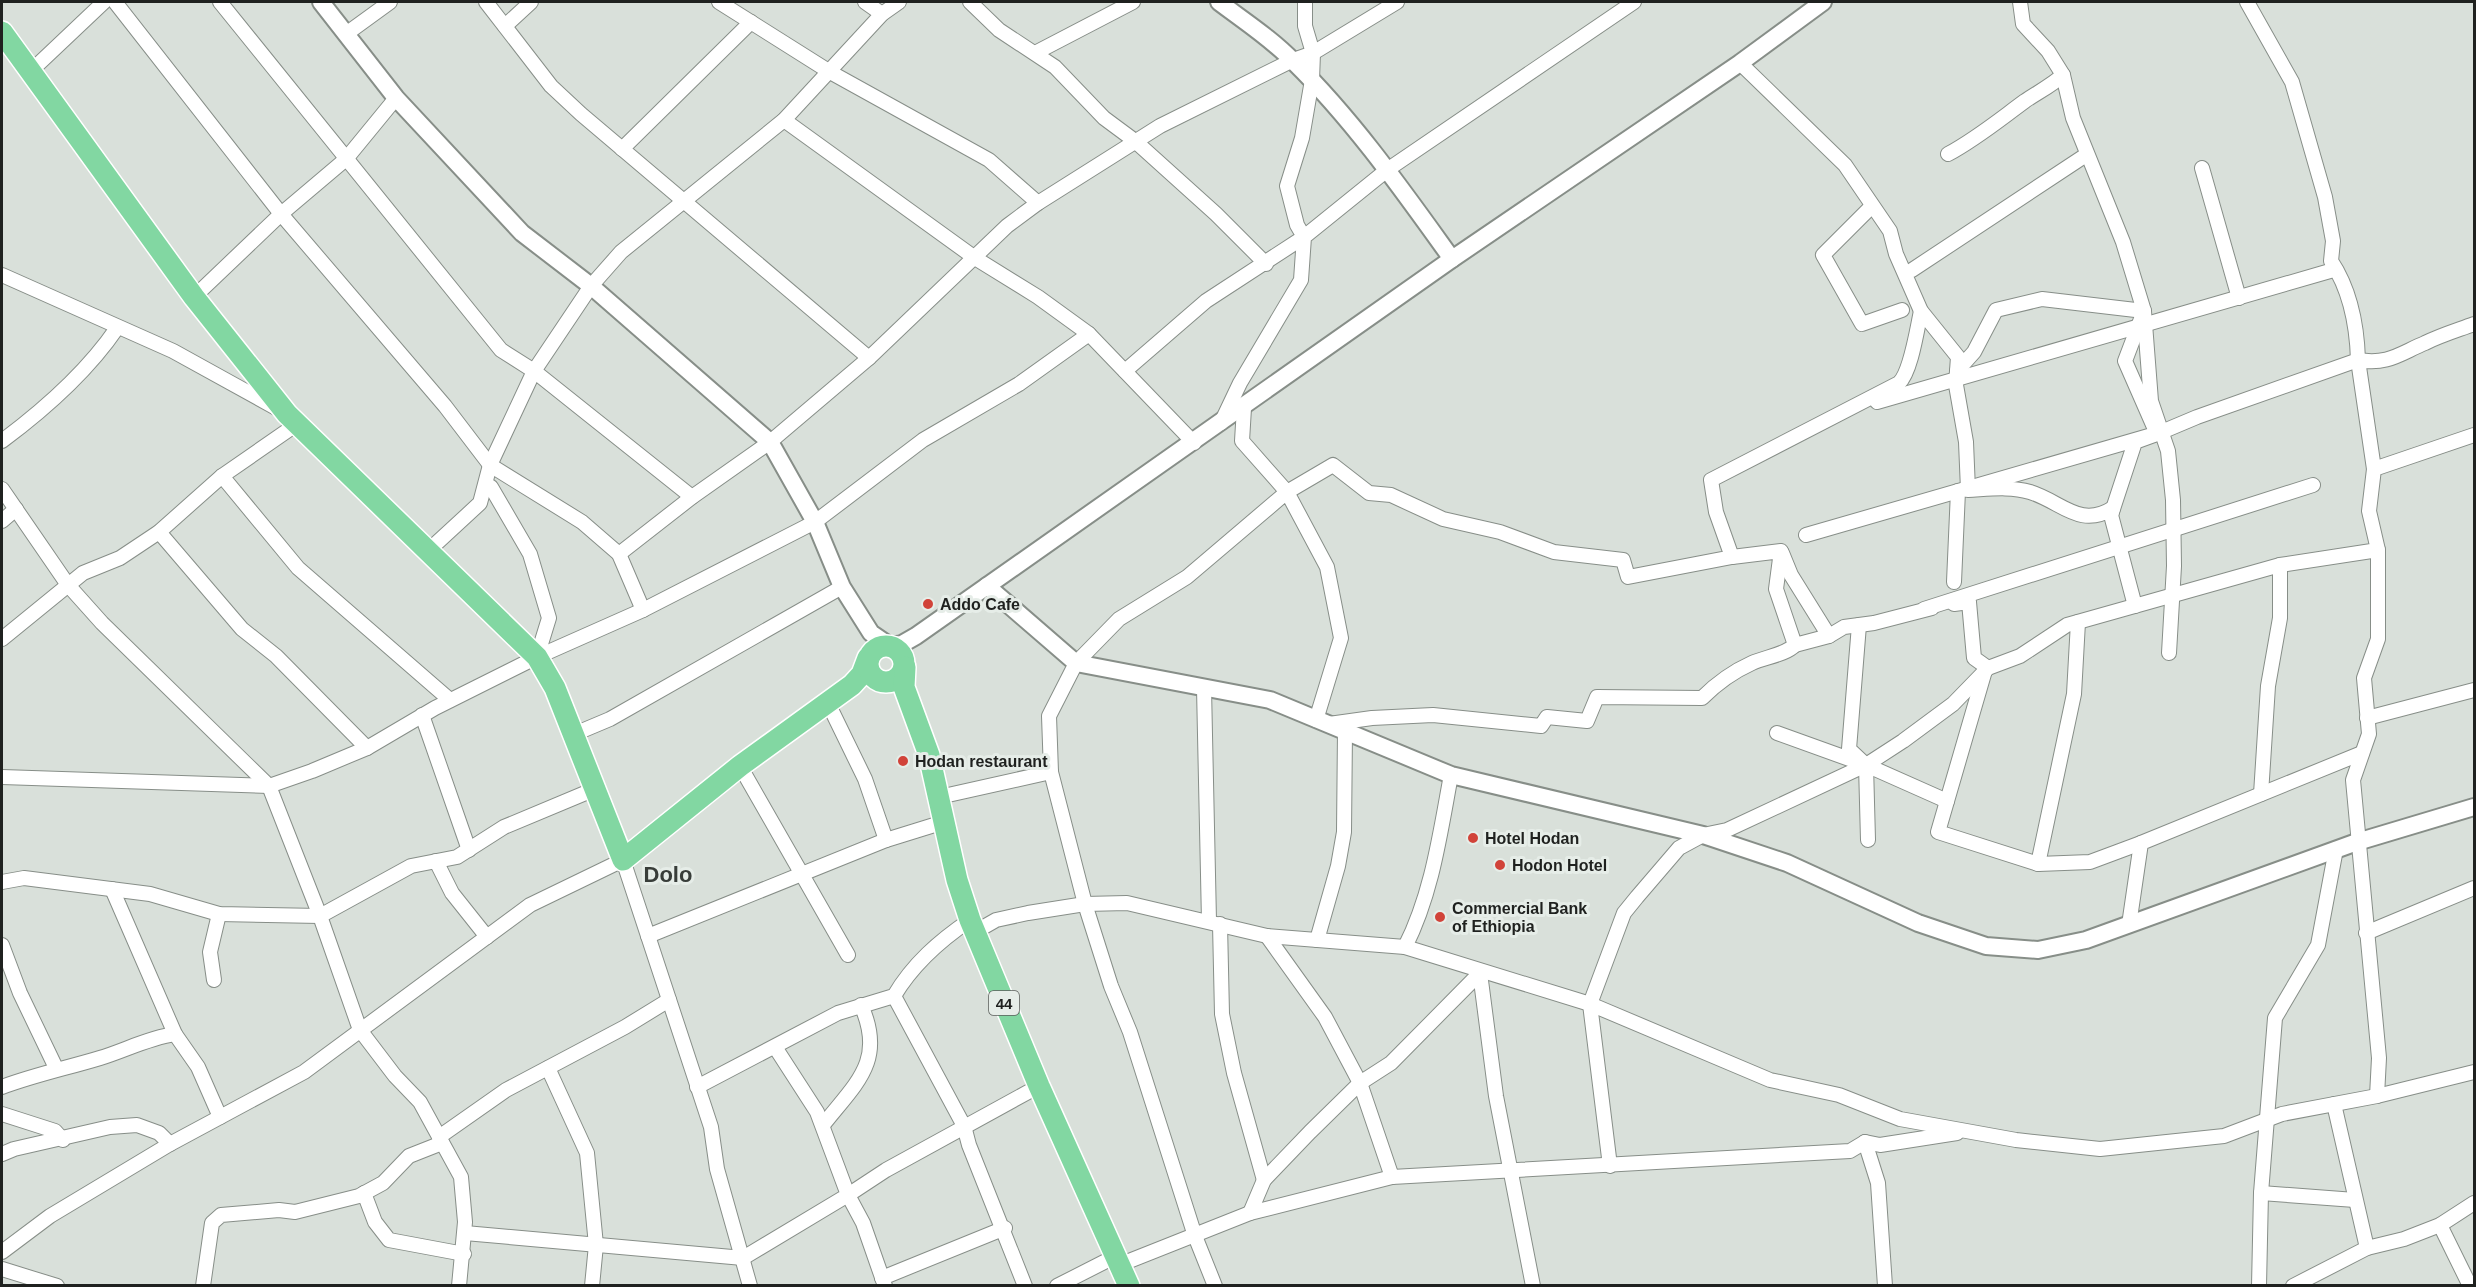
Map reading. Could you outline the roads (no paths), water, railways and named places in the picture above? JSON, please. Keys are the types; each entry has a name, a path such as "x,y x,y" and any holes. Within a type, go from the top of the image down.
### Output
{"main road":[{"path":"2,32 194,297 292,419 537,657 555,688 623,860 740,766 852,684 862,674 868,658 880,646 890,646 903,656 904,687 910,710"},
{"path":"868,658 871,675 898,694 910,710"},
{"path":"852,684 865,681 893,681 898,678 904,667"},
{"name":"44","path":"910,710 929,755 972,926 1039,1086 1129,1286"}],"street":[{"path":"32,71 104,2"},
{"path":"115,2 281,214 445,406 490,465 582,522 619,554 643,610"},
{"path":"220,2 501,350 534,371 692,497"},
{"path":"321,2 396,98 522,233 591,286 770,442 816,522 842,587 871,633 873,642 868,658"},
{"path":"346,34 390,2"},
{"path":"486,2 551,86 682,201 869,358"},
{"path":"505,26 531,2"},
{"path":"719,2 830,72 989,160 1038,203"},
{"path":"865,2 882,14"},
{"path":"428,551 480,503 487,485 490,465 534,371 591,286 621,252 784,120 882,14 899,2"},
{"path":"970,2 999,30 1055,67 1104,118 1135,141 1216,214 1266,264"},
{"path":"1035,53 1133,2"},
{"path":"1219,2 1293,60 1312,80 1388,170 1452,259"},
{"path":"1220,425 1240,383 1301,280 1305,237 1297,225 1287,186 1302,138 1312,80 1313,53 1305,26 1305,2"},
{"path":"619,554 692,497 770,442 869,358 1007,226 1038,203 1160,126 1293,60 1313,53 1397,2"},
{"path":"1125,371 1206,301 1305,237 1388,170 1634,2"},
{"path":"871,633 890,646 902,644 916,636 1220,425 1452,259 1740,63 1823,2"},
{"path":"2020,2 2024,24 2048,51 2063,75 2073,118 2123,242 2144,311 2151,401 2168,451 2173,500 2174,566 2169,653"},
{"path":"2247,2 2292,82 2325,197 2333,241 2331,261 2343,279 2357,329 2358,360 2374,469 2369,512 2378,550 2378,639 2364,678 2369,734 2353,780 2379,1058 2377,1095"},
{"path":"622,149 751,22"},
{"path":"1740,63 1845,165 1890,231 1896,254 1922,311 1958,357 1956,385 1966,442 1968,490 2010,488 2032,493 2083,517 2098,517 2113,508 2111,515 2135,606"},
{"path":"1948,154 1977,138 1995,122 2051,86 2063,75"},
{"path":"194,297 281,214 346,159 396,98"},
{"path":"784,120 975,258 1038,297 1089,334 1194,443"},
{"path":"1911,270 2086,155"},
{"path":"2202,168 2239,298"},
{"path":"1872,206 1823,255 1862,324 1902,310"},
{"path":"1846,411 2330,271"},
{"path":"2,275 173,351 292,419 159,531 120,558 83,573 2,639"},
{"path":"1957,371 1974,352 1996,310 2042,299 2144,311"},
{"path":"1732,557 1716,512 1711,480 1904,379 1922,311"},
{"path":"2144,311 2125,361 2157,434"},
{"path":"2111,515 2135,442 2197,417 2358,360 2373,363 2400,357 2413,348 2475,324"},
{"path":"2,441 68,386 103,349 117,328"},
{"path":"2,777 269,786 367,748 450,700 537,657 643,610 816,522 923,440 1019,384 1089,334"},
{"path":"1244,408 1242,441 1287,492 1327,567 1341,638 1321,722"},
{"path":"1806,535 2157,434"},
{"path":"2374,469 2475,435"},
{"path":"1215,1286 1195,1236 1130,1032 1111,986 1085,904 1051,772 1049,716 1076,663 1119,619 1187,577 1287,492 1333,465 1369,493 1391,495 1443,519 1500,532 1554,552 1623,560 1628,577 1732,557 1781,551"},
{"path":"222,476 298,568 450,700"},
{"path":"487,485 491,487 530,554 543,597 549,618 537,657"},
{"path":"1321,722 1433,715 1541,726 1547,717 1587,721 1597,697 1702,698 1723,678 1752,663 1790,651 1795,645 1829,636 1844,627 1924,609 2313,485"},
{"path":"2,489 68,585 102,623 269,786 320,916 360,1030 395,1076 420,1102 461,1177 465,1233 459,1286"},
{"path":"1954,582 1958,491"},
{"path":"2,521 15,509"},
{"path":"159,531 242,629 276,656 367,748"},
{"path":"1610,1166 1590,1004 1624,914 1679,848 1703,835 1727,830 1866,765 1953,704 1986,670 2020,656 2067,625 2280,565 2378,550"},
{"path":"1781,551 1791,575 1829,636"},
{"path":"1781,551 1776,589 1795,645"},
{"path":"2261,794 2268,686 2280,618 2280,565"},
{"path":"987,586 1076,663 1270,700 1451,775 1703,835 1787,863 1918,923 1986,946 2038,950 2086,940 2336,849 2475,807"},
{"path":"572,735 610,719 842,587"},
{"path":"1924,609 1969,602 1974,658 1986,670"},
{"path":"2038,864 2074,694 2078,622"},
{"path":"1859,625 1849,749 1866,765 1868,840"},
{"path":"904,667 907,651 916,636"},
{"path":"1986,670 1938,832 2038,864 2090,862 2362,753"},
{"path":"1204,688 1214,922 1222,1014 1234,1073 1264,1180"},
{"path":"2367,718 2475,690"},
{"path":"827,701 865,779 886,840"},
{"path":"422,715 469,850"},
{"path":"1317,940 1338,866 1344,832 1344,731"},
{"path":"1777,733 1866,765 1947,801"},
{"path":"740,766 772,818 800,874 809,885 848,955"},
{"path":"939,796 1051,772"},
{"path":"1405,947 1417,923 1433,868 1451,775"},
{"path":"2,882 24,878 150,894 219,914 320,916 411,866 457,857 504,827 595,789"},
{"path":"648,936 886,840 944,822"},
{"path":"2129,925 2141,843"},
{"path":"2259,1286 2261,1193 2276,1018 2318,945 2336,849"},
{"path":"2,1252 50,1216 170,1144 304,1072 530,905 623,860 711,1127 717,1169 750,1286"},
{"path":"436,861 452,893 487,937"},
{"path":"2366,933 2475,888"},
{"path":"112,889 175,1034 198,1067 220,1117"},
{"path":"697,1087 838,1013 894,996 909,970 947,936 996,920 1085,904 1127,903 1267,936 1405,947 1480,973 1590,1004 1770,1080 1839,1095 1900,1119 2016,1140 2100,1149 2224,1136 2282,1114 2475,1072"},
{"path":"214,980 210,952 219,914"},
{"path":"1267,936 1325,1017 1360,1083 1392,1178"},
{"path":"2,945 20,993 56,1068"},
{"path":"1250,1213 1264,1180 1360,1083 1391,1062 1480,973"},
{"path":"1480,973 1496,1096 1513,1172 1532,1284 1518,1286"},
{"path":"894,996 964,1126 969,1145 1005,1228 1025,1286"},
{"path":"203,1286 212,1223 221,1215 279,1210 295,1212 364,1193 382,1183 409,1156 441,1140 506,1090 669,1000"},
{"path":"823,1125 867,1068 871,1035 861,1005"},
{"path":"2,1087 56,1068 101,1058 151,1038 175,1034"},
{"path":"775,1047 823,1125 848,1195 863,1223 884,1282 1005,1228"},
{"path":"548,1068 587,1153 596,1245 592,1286"},
{"path":"465,1233 743,1258 964,1126 1039,1086"},
{"path":"2334,1104 2367,1248"},
{"path":"2,1114 55,1131 63,1140"},
{"path":"2,1154 14,1149 63,1140 110,1127 137,1125 159,1133 170,1144"},
{"path":"1058,1286 1117,1261 1195,1236 1250,1213 1392,1178 1430,1173 1513,1172 1850,1151 1865,1142 1880,1145 1968,1132"},
{"path":"1865,1142 1878,1182 1885,1286"},
{"path":"364,1193 375,1222 389,1240 464,1254"},
{"path":"2261,1193 2355,1200"},
{"path":"2293,1286 2367,1248 2404,1239 2440,1225 2475,1203"},
{"path":"2440,1225 2470,1286"},
{"path":"2,1269 57,1286"}],"place":[{"name":"Addo Cafe","path":"928,604"},
{"name":"Hodan restaurant","path":"903,761"},
{"name":"Hotel Hodan","path":"1473,838"},
{"name":"Hodon Hotel","path":"1500,865"},
{"name":"Commercial Bank of Ethiopia","path":"1440,917"}],"district":[{"name":"Dolo","path":"668,874"}]}
